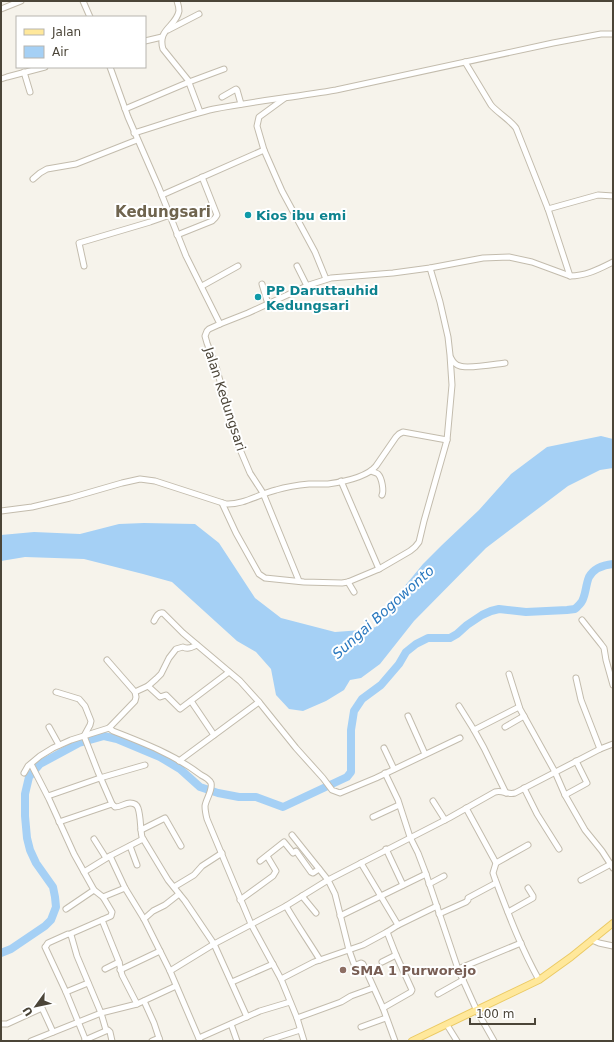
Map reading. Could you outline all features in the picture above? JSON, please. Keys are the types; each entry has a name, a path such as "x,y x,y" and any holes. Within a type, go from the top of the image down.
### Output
{"main road":[{"path":"412,1041 539,980 566,961 613,923"}],"street":[{"path":"1,9 20,1"},
{"path":"83,1 90,16"},
{"path":"177,1 179,10 177,16 162,37 161,43 163,49 189,82 200,112"},
{"path":"167,30 200,14"},
{"path":"134,133 200,112 241,104 336,90 554,43 601,34 613,34"},
{"path":"146,41 162,37"},
{"path":"465,62 491,105 511,121 516,128 548,210 570,276"},
{"path":"1,79 41,68"},
{"path":"110,68 134,133 162,195 177,235 220,324 326,279 393,273 483,258 510,257 532,262 570,276 586,274 613,262"},
{"path":"125,109 224,69"},
{"path":"24,72 30,92"},
{"path":"222,97 236,89 241,104"},
{"path":"285,98 259,117 257,126 264,150 282,191 315,252 326,279"},
{"path":"33,179 47,169 76,164 138,140"},
{"path":"162,195 264,150"},
{"path":"177,235 216,218 217,215 202,177"},
{"path":"548,210 598,195 613,196"},
{"path":"84,266 79,243 170,215"},
{"path":"202,286 238,266"},
{"path":"297,266 307,286"},
{"path":"222,503 236,533 259,574 265,578 324,583 348,582 379,569 416,547 419,542 447,440 452,385 448,337 430,268"},
{"path":"262,284 268,304"},
{"name":"Jalan Kedungsari","path":"220,324 209,329 205,336 236,440 250,473 263,493"},
{"path":"450,355 453,362 460,366 472,367 505,363"},
{"path":"1,511 32,507 63,500 140,479 155,481 222,503 233,504 253,498 263,493 290,487 309,484 328,484 368,474 372,471 399,434 403,432 447,440"},
{"path":"372,471 379,475 383,491 382,496"},
{"path":"341,481 379,569"},
{"path":"263,493 299,581"},
{"path":"348,582 354,592"},
{"path":"154,621 156,616 163,613 197,645 240,681 335,792 340,792 385,773 460,738"},
{"path":"582,620 604,648 613,684"},
{"path":"135,692 148,686 156,680 176,649 183,647 186,649 197,645"},
{"path":"24,773 28,766 40,756 59,745 109,728 135,701 135,692 107,660"},
{"path":"148,686 160,697 166,695 180,709 229,672"},
{"path":"509,674 519,707 555,772 565,795 585,830 612,866 581,880"},
{"path":"576,678 581,700 600,749"},
{"path":"56,692 79,699 85,706 91,721 84,737"},
{"path":"191,701 214,735"},
{"path":"179,761 259,702"},
{"path":"459,706 484,748 506,793"},
{"path":"474,730 519,707"},
{"path":"408,716 425,754"},
{"path":"505,727 524,716"},
{"path":"49,727 59,745"},
{"path":"109,728 113,731 152,746 190,766 210,781 211,785 206,812 240,900 251,924 281,978 304,1041"},
{"path":"84,737 112,804 115,807 119,807 131,803 138,807 140,830 143,839 157,862 214,944 247,1017"},
{"path":"170,971 214,944 286,906 328,880 445,820 495,792 503,791 511,794 515,793 600,749 613,744"},
{"path":"384,748 394,769"},
{"path":"565,795 587,783 576,761"},
{"path":"31,764 39,776 74,854 94,890 103,897 111,910 111,916 48,943 45,947 66,992 85,1040 106,1030"},
{"path":"48,796 100,778 145,765"},
{"path":"385,773 426,874 458,969 477,1011 494,1041"},
{"path":"524,788 537,814 559,849"},
{"path":"433,801 445,820"},
{"path":"60,822 112,804"},
{"path":"373,817 399,805"},
{"path":"466,808 496,863"},
{"path":"140,830 165,818 181,846"},
{"path":"292,835 328,880 335,894 348,950 354,964 363,964 383,1008 395,1041"},
{"path":"94,839 108,857 144,919 170,971 199,1039 260,1011 290,1002"},
{"path":"84,872 108,857 143,839"},
{"path":"260,861 284,842 293,853 296,851 311,872 313,873 319,869"},
{"path":"528,845 496,863 493,873 521,943 539,980"},
{"path":"130,846 137,865"},
{"path":"386,850 403,885"},
{"path":"174,887 194,876 202,866 222,853"},
{"path":"240,900 273,876 276,871 267,856"},
{"path":"361,863 398,925"},
{"path":"340,916 426,874"},
{"path":"429,884 444,876"},
{"path":"439,914 466,902 468,898 496,883"},
{"path":"103,897 125,888"},
{"path":"508,912 533,898 528,888"},
{"path":"66,909 94,890"},
{"path":"144,919 153,911 165,905 179,894"},
{"path":"302,896 316,913"},
{"path":"286,906 320,960"},
{"path":"281,978 320,960 362,945 437,906"},
{"path":"102,920 119,962 122,975 137,1004"},
{"path":"383,1008 412,990 387,932"},
{"path":"70,934 77,956 101,1013 106,1030 110,1031 112,1041"},
{"path":"592,940 613,946"},
{"path":"458,969 521,943"},
{"path":"120,970 160,951"},
{"path":"382,962 396,955"},
{"path":"105,969 119,962"},
{"path":"232,982 273,964"},
{"path":"438,994 463,980"},
{"path":"66,992 88,983"},
{"path":"31,1041 101,1013 137,1004 176,986"},
{"path":"296,1018 373,988"},
{"path":"144,1001 160,1040 152,1041"},
{"path":"1,1024 7,1024 42,1008 53,1032"},
{"path":"361,1027 386,1018"},
{"path":"231,1024 237,1041"},
{"path":"447,1024 457,1041"},
{"path":"266,1041 300,1030"}],"water":[{"path":"601,436 613,439 613,468 600,470 568,486 486,548 414,621 380,664 361,678 350,680 344,690 326,701 303,711 289,709 276,695 271,669 256,652 237,641 172,582 84,559 25,557 1,561 1,535 34,532 80,534 119,524 195,524 219,543 255,598 281,618 335,632 362,630 376,627 394,599 423,564 479,510 511,474 547,447"}],"waterway":[{"path":"1,953 11,949 45,926 51,920 56,907 53,887 36,863 30,850 27,838 25,794 29,777 40,764 79,743 104,736 117,739 160,757 180,769 200,787 218,793 239,797 256,797 283,807 347,777 351,772 351,730 354,711 362,699 381,685 399,664 406,652 416,644 428,638 450,638 482,615 499,609 526,612 575,609 580,604 585,594 589,577 593,571 606,565 613,564"}],"place":[{"name":"Kios ibu emi","path":"248,215"},
{"name":"PP Daruttauhid Kedungsari","path":"258,297"},
{"name":"SMA 1 Purworejo","path":"343,970"}],"district":[{"name":"Kedungsari","path":"163,212"}],"water label":[{"name":"Sungai Bogowonto","path":"383,612"}]}
